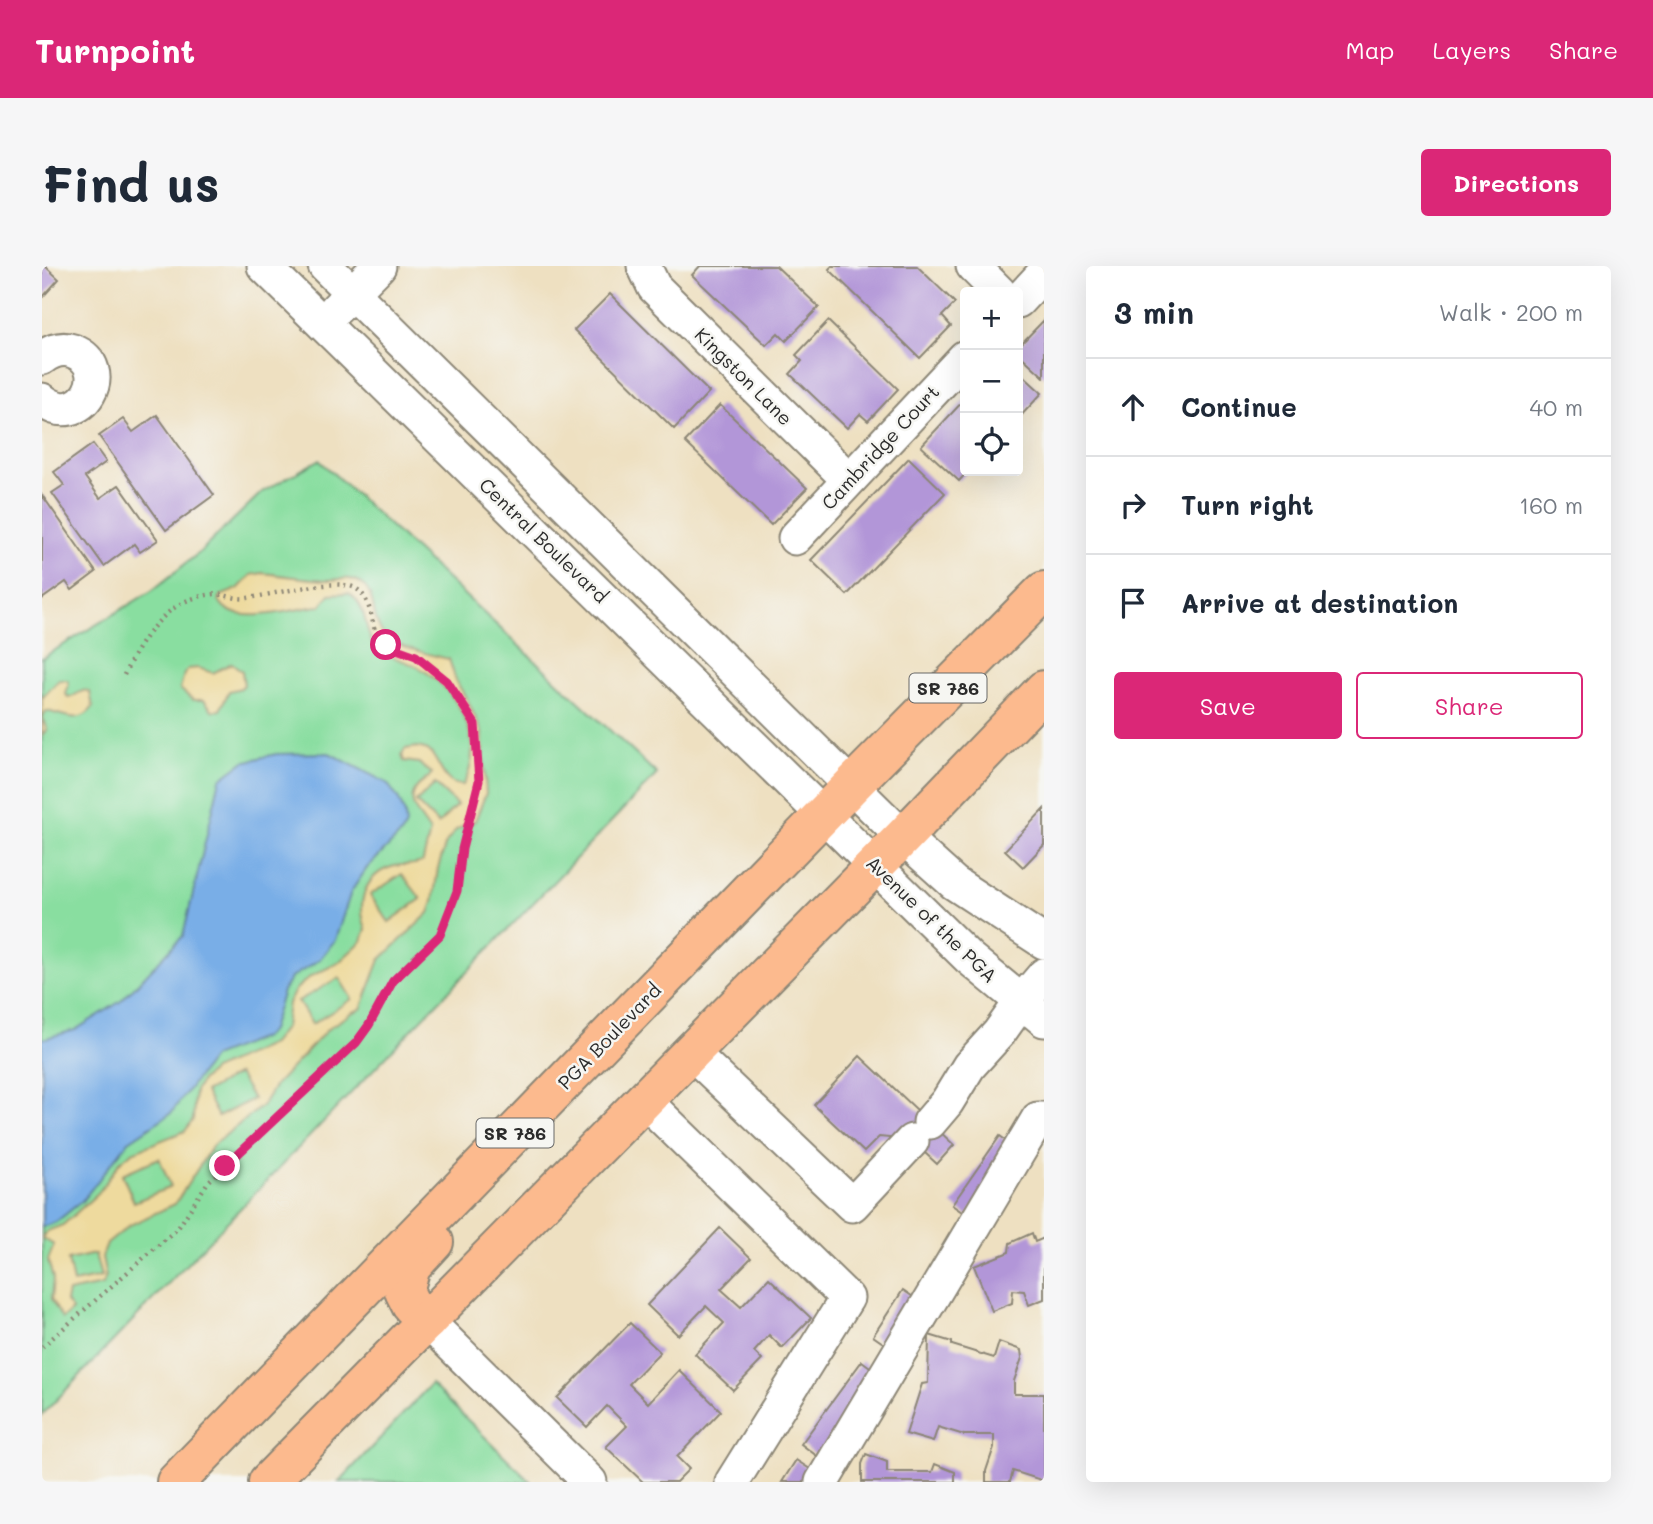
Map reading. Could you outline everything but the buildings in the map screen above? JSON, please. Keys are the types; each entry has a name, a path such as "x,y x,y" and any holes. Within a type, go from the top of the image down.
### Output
{"main road":[{"name":"PGA Boulevard","path":"176,1482 852,785 1044,591"},
{"path":"268,1482 1044,690"},
{"path":"427,1321 411,1306 404,1291 411,1267 461,1213 537,1111"}],"street":[{"name":"Central Boulevard","path":"264,266 824,814"},
{"path":"322,323 379,266"},
{"name":"Kingston Lane","path":"645,266 654,287 849,480"},
{"path":"973,266 994,287"},
{"path":"298,299 328,267 852,785"},
{"path":"1023,296 1044,273"},
{"path":"42,358 55,350 66,349 78,353 87,360 92,370 93,382 82,402 72,408 60,409 44,405"},
{"name":"Cambridge Court","path":"795,538 960,362"},
{"name":"Avenue of the PGA","path":"852,785 902,837 954,883 1044,942"},
{"name":"Avenue of the PGA","path":"824,814 969,958 1032,1011"},
{"path":"691,1052 852,1205 947,1102 969,1066 999,1033 1032,1011 1044,975"},
{"path":"644,1100 847,1298 732,1482"},
{"path":"822,1482 1038,1119 1044,1119"},
{"path":"427,1321 590,1482"}],"path":[{"path":"42,1347 178,1228 208,1182 356,1043 393,981 440,935 457,891 464,835 479,781 475,724 468,713 447,681 416,656 378,641 365,598 356,588 342,584 245,599 213,594 181,603 151,629 124,675"}],"green space":[{"path":"319,460 657,774 42,1415 42,658 153,590 200,552 262,492"},
{"path":"431,1384 531,1482 339,1482"}],"sand":[{"path":"262,573 327,580 355,580 369,593 377,622 384,635 405,646 449,659 456,681 482,732 486,793 475,821 456,830 446,843 429,913 380,960 361,1009 328,1029 275,1085 262,1106 213,1145 175,1204 130,1225 107,1244 102,1257 106,1277 102,1285 68,1292 66,1302 72,1310 62,1319 51,1299 53,1279 48,1260 54,1245 42,1238 47,1231 63,1225 99,1192 120,1162 132,1152 185,1131 193,1120 195,1091 202,1080 213,1070 272,1044 285,1027 288,1003 296,989 311,976 338,963 362,941 366,929 363,899 376,875 399,865 423,861 430,832 415,809 412,797 419,785 432,773 419,763 404,761 402,755 405,749 418,747 428,750 450,782 456,784 463,785 469,769 471,738 450,694 426,672 376,650 360,605 349,593 330,594 321,606 266,615 237,614 226,609 219,600 220,596 238,589 251,575","holes":["435,784 457,805 438,824 416,802","402,874 421,899 389,922 370,895","339,978 352,999 312,1024 298,1001","238,1074 253,1099 218,1117 205,1092","159,1158 171,1187 134,1202 122,1174","95,1254 101,1277 73,1283 68,1260"]},
{"path":"232,663 242,671 244,685 229,691 220,710 213,711 204,700 193,700 180,689 188,669 198,668 213,673"},
{"path":"59,680 67,680 69,684 66,694 68,698 84,691 90,692 93,707 83,716 71,717 46,711 42,718 42,698"},
{"path":"42,718 47,729 42,735"}],"water":[{"path":"329,753 387,783 405,814 406,825 402,833 367,868 351,892 335,940 319,960 291,978 283,991 271,1030 264,1037 213,1057 171,1113 129,1141 82,1201 56,1222 42,1227 42,1039 75,1030 121,1001 183,936 220,779 243,762 276,754"}],"route":[{"path":"225,1166 356,1043 393,981 440,935 457,891 467,822 479,781 475,724 447,681 416,656 386,645"}]}
